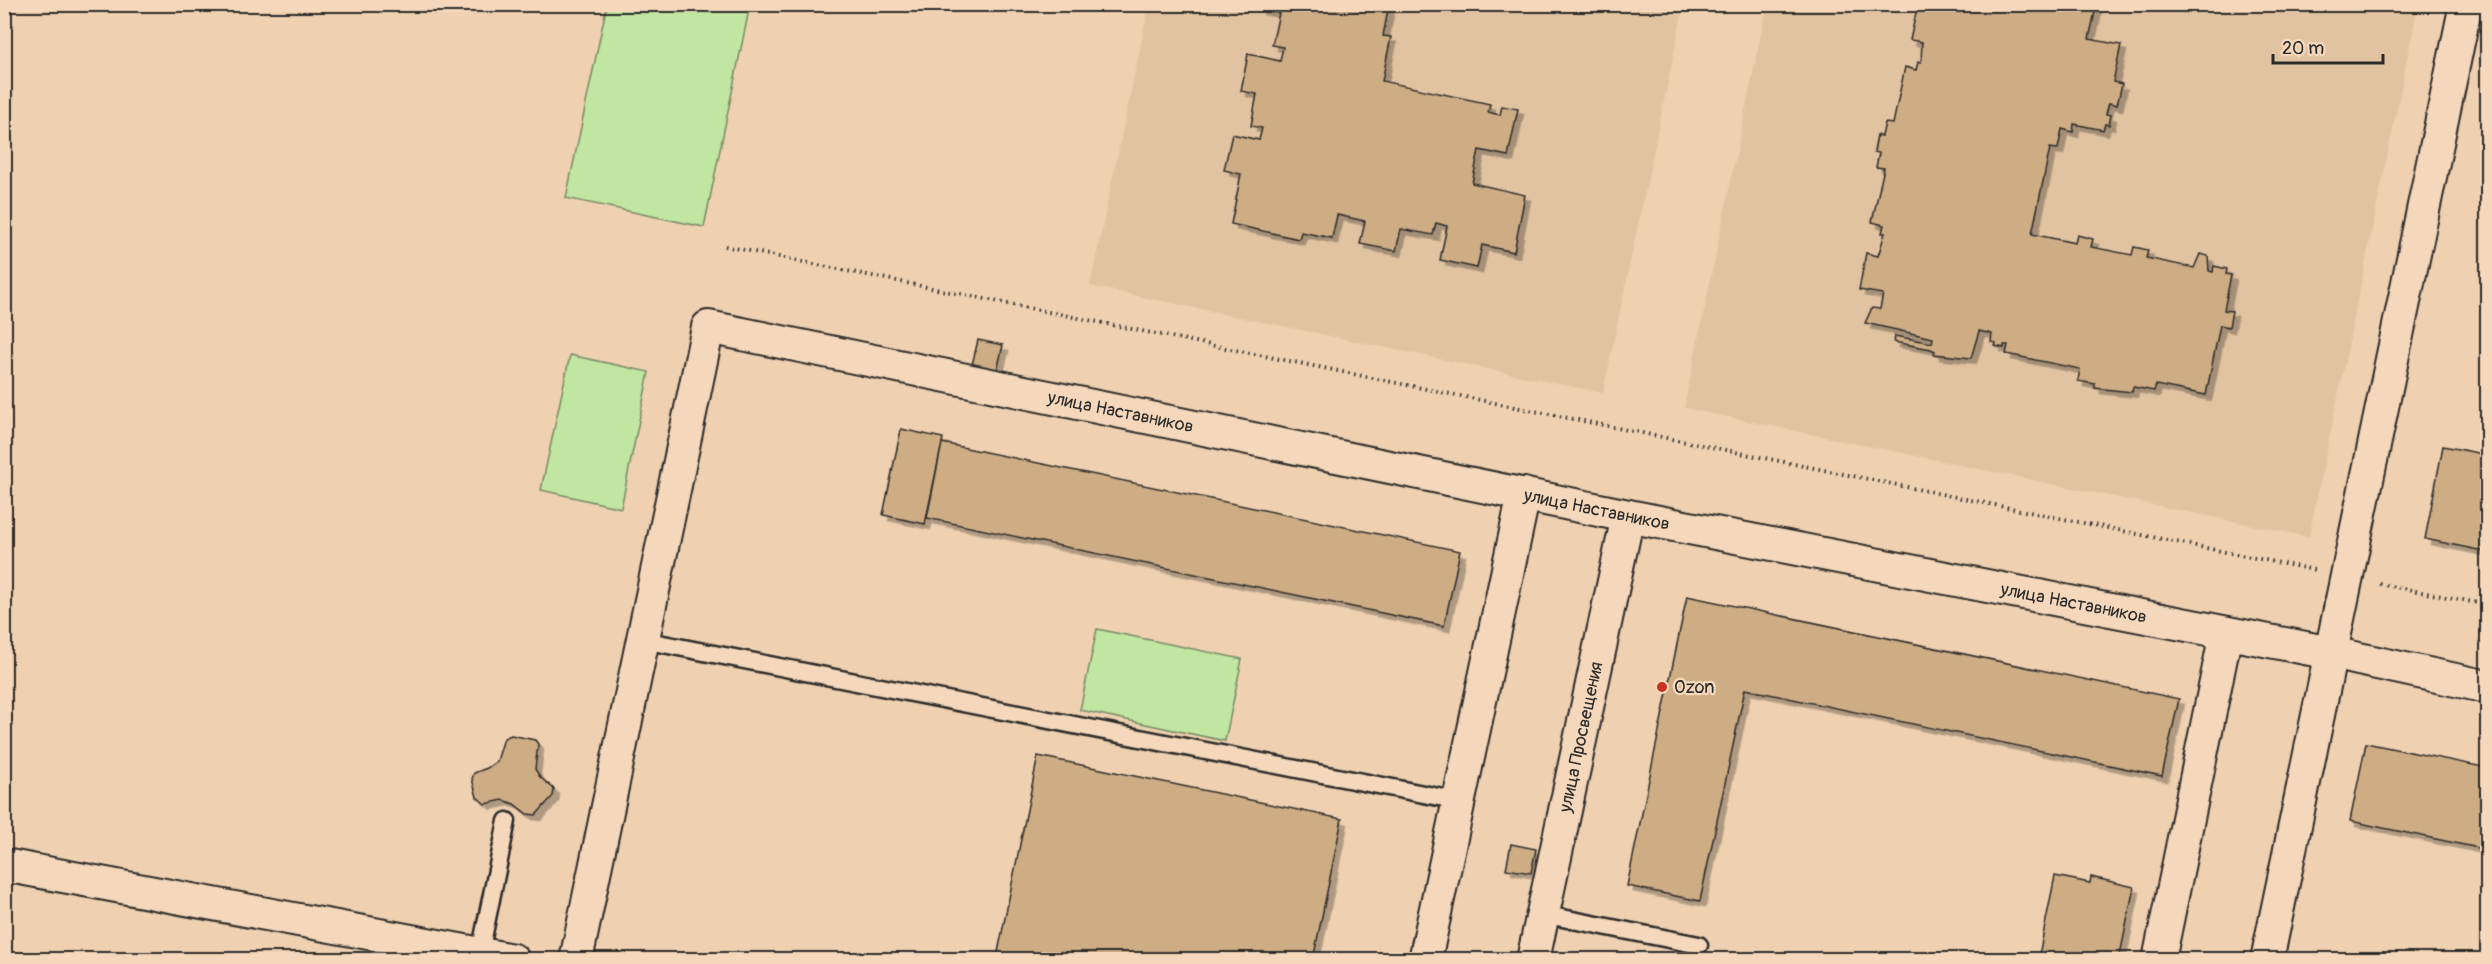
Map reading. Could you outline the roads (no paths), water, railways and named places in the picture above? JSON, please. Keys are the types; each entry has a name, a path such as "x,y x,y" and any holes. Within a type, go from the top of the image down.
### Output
{"street":[{"path":"2267,960 2466,4"},
{"name":"улица Наставников","path":"643,640 708,327 1628,516 2331,653 2487,687"},
{"path":"1425,960 1524,494"},
{"name":"улица Просвещения","path":"1533,960 1628,516"},
{"path":"2159,960 2226,633"},
{"path":"576,960 643,640"},
{"path":"4,865 513,960"}],"lane":[{"path":"643,640 1459,801"},
{"path":"480,953 507,821"},
{"path":"1542,914 1699,945"}],"place":[{"name":"Ozon","path":"1662,687"}]}
